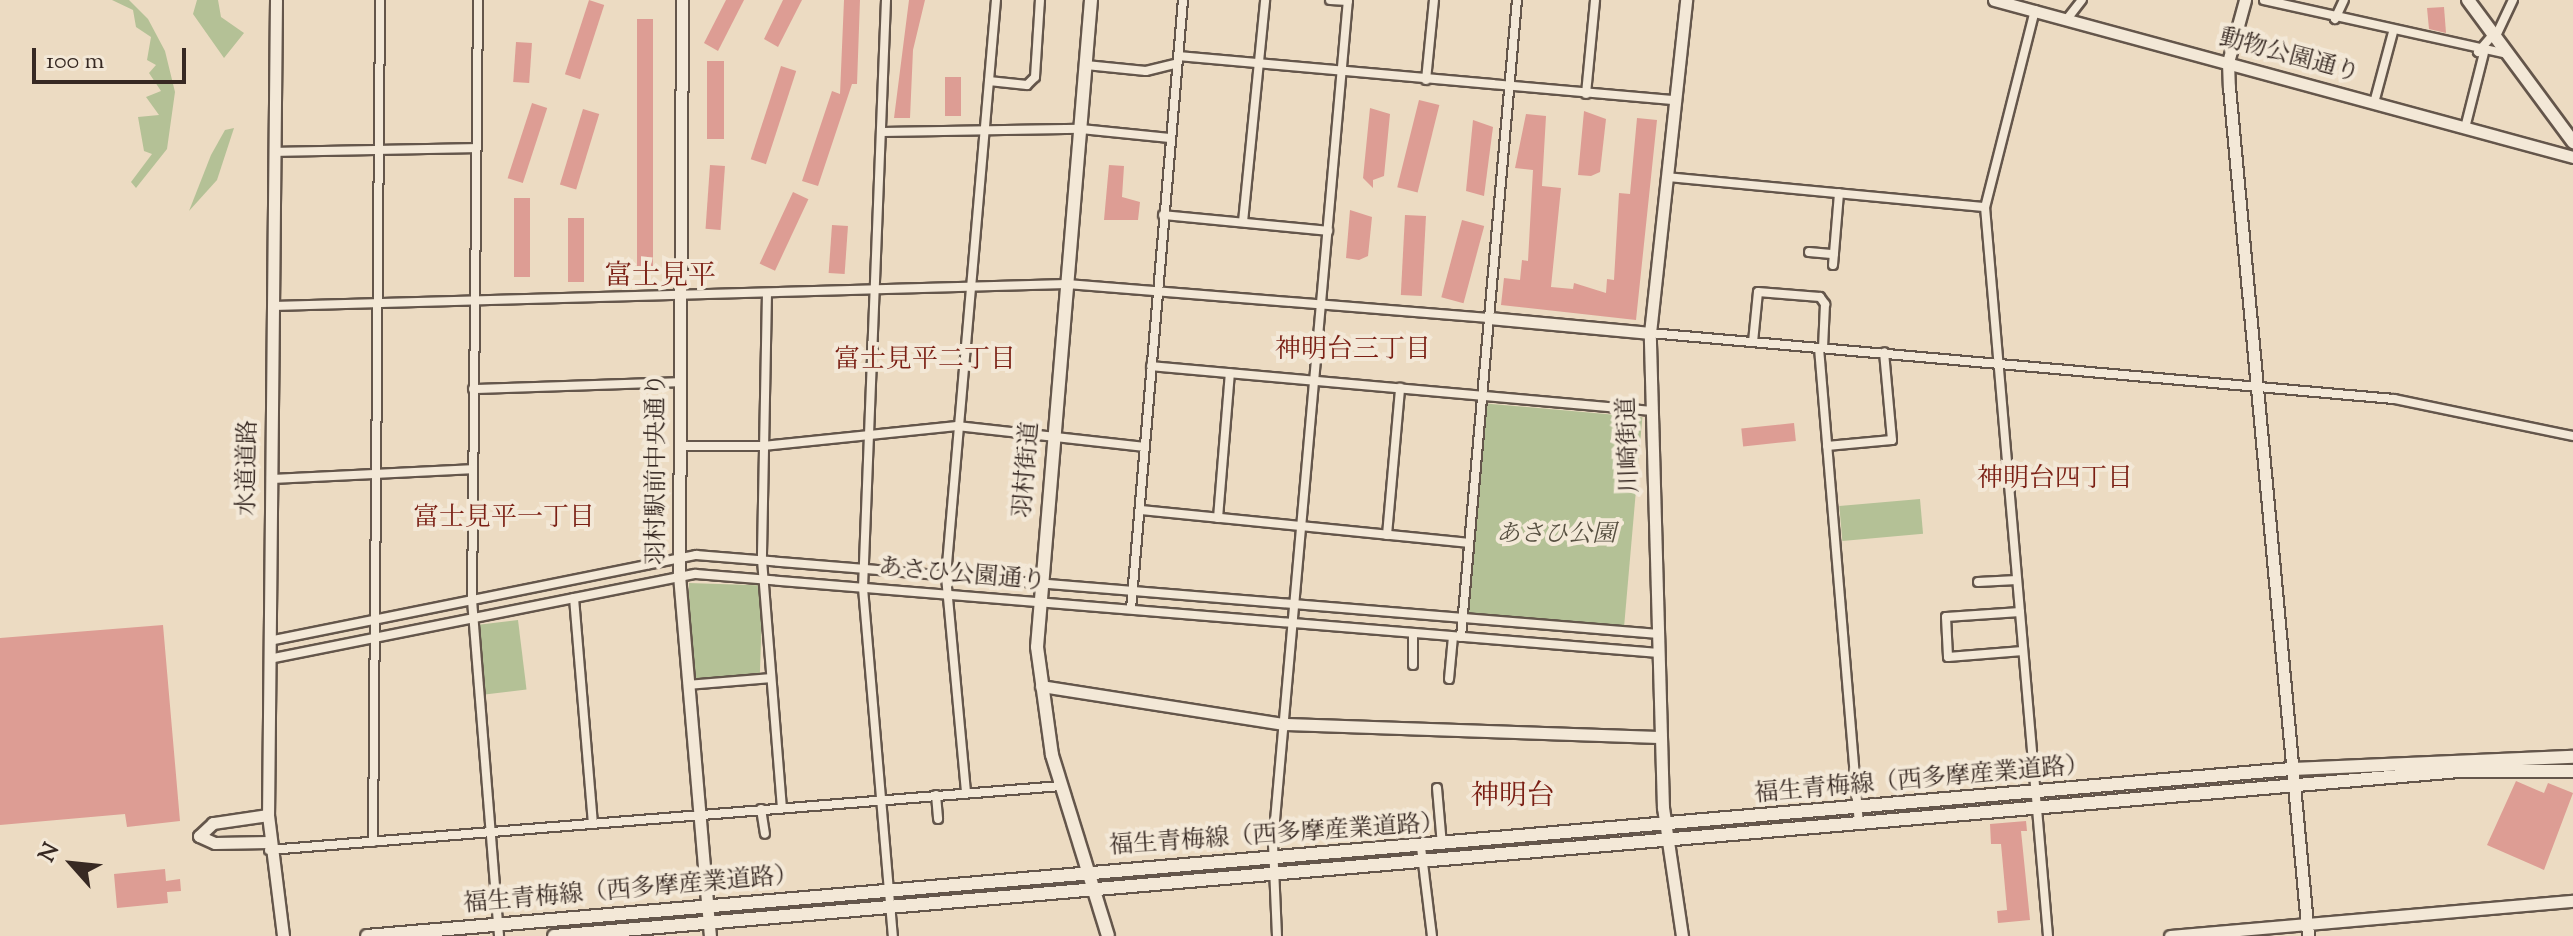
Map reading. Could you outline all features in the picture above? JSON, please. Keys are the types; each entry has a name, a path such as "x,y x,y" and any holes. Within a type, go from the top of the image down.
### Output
{"main road":[{"name":"羽村街道","path":"1091,0 1039,602 1041,686 1061,786 1108,936"},
{"path":"2468,0 2573,142"},
{"name":"福生青梅線（西多摩産業道路）","path":"2036,800 2293,769 2573,757"},
{"name":"福生青梅線（西多摩産業道路）","path":"554,936 710,930 890,907 1094,891 1273,866 2036,800 2294,786 2461,771 2573,771"},
{"name":"福生青梅線（西多摩産業道路）","path":"1422,853 1442,845 1665,832"},
{"name":"福生青梅線（西多摩産業道路）","path":"367,936 499,930 707,906 1089,872 1273,866"}],"street":[{"name":"水道道路","path":"276,0 268,815 269,846 283,936"},
{"path":"373,842 373,474 378,304 380,0"},
{"path":"478,0 472,600 499,930"},
{"name":"羽村駅前中央通り","path":"682,0 679,575 710,930"},
{"path":"886,0 863,588 893,936"},
{"path":"966,792 946,576 996,0"},
{"path":"989,81 1027,85 1035,77 1040,0"},
{"path":"1131,609 1183,0"},
{"path":"1243,222 1265,0"},
{"path":"1277,936 1273,866 1348,1 1330,0"},
{"path":"1426,80 1434,0"},
{"path":"1449,679 1463,619 1517,0"},
{"path":"1586,94 1595,0"},
{"name":"川崎街道","path":"1682,936 1665,832 1650,333 1686,0"},
{"name":"動物公園通り","path":"1994,0 2573,157"},
{"path":"2067,19 2082,0"},
{"path":"2245,0 2228,62 2307,930"},
{"path":"2264,0 2481,53 2508,54"},
{"path":"2335,19 2344,0"},
{"path":"2465,128 2481,53 2513,0"},
{"path":"2035,10 1985,207 2048,936"},
{"path":"2374,103 2393,32"},
{"path":"1086,65 1146,71 1177,59 1675,100"},
{"path":"882,132 1081,129 1170,138"},
{"path":"274,152 476,148"},
{"path":"1667,177 1985,207"},
{"path":"1833,265 1839,193"},
{"path":"1163,215 1328,231"},
{"path":"1809,252 1834,254"},
{"path":"273,306 681,292 767,293 1067,284 1884,352 2439,404 2573,436"},
{"path":"1753,342 1758,292 1820,297 1825,304 1821,348 1827,446 1858,815"},
{"path":"767,293 762,560 782,807"},
{"path":"1827,446 1892,440 1884,352"},
{"path":"1151,366 1651,411"},
{"path":"1218,518 1230,373"},
{"path":"473,389 680,382"},
{"path":"1387,535 1400,388"},
{"path":"679,446 763,446 957,426 1143,447"},
{"path":"271,479 472,469"},
{"path":"1140,510 1468,543"},
{"name":"あさひ公園通り","path":"269,641 679,558 762,560 1659,634"},
{"name":"あさひ公園通り","path":"269,659 679,575 764,579 1659,653"},
{"path":"1978,582 2017,580"},
{"path":"574,598 593,823"},
{"path":"2020,612 1946,617 1948,657 2023,651"},
{"path":"1413,634 1413,665"},
{"path":"688,685 771,678"},
{"path":"1041,686 1285,724 1660,737"},
{"path":"268,815 213,823 199,836 215,843 269,846 373,842 881,797 1061,786"},
{"path":"1437,788 1442,845"},
{"path":"936,795 938,819"},
{"path":"761,809 765,834"},
{"path":"1422,853 1432,936"},
{"path":"2170,936 2307,930 2573,901"}],"green space":[{"path":"112,0 129,0 148,19 165,51 175,92 167,149 136,188 131,182 152,154 144,151 138,117 159,115 146,97 161,91 149,73 156,65 147,60 151,37 136,27 133,10"},
{"path":"197,0 218,0 221,17 244,33 224,58 193,14"},
{"path":"234,128 217,180 189,211 211,155 225,130"},
{"name":"あさひ公園","path":"1480,403 1642,417 1623,633 1461,619"},
{"path":"1920,499 1923,534 1842,541 1839,506"},
{"path":"689,583 763,586 760,684 686,681"},
{"path":"518,620 527,689 485,695 476,625"}],"building":[{"path":"589,0 604,5 580,79 565,74"},
{"path":"726,0 744,0 718,51 704,43"},
{"path":"783,0 802,0 778,47 764,39"},
{"path":"844,0 860,0 857,84 852,84 818,186 802,181 832,91 840,94"},
{"path":"909,0 925,0 913,50 910,118 894,118"},
{"path":"2444,7 2446,33 2429,29 2427,8"},
{"path":"637,19 653,19 653,266 637,266"},
{"path":"516,42 532,43 529,83 513,82"},
{"path":"707,61 724,61 724,139 707,139"},
{"path":"781,66 796,71 766,164 751,159"},
{"path":"945,77 961,77 961,116 945,116"},
{"path":"1419,100 1439,105 1418,192 1397,187"},
{"path":"532,103 547,108 523,183 508,178"},
{"path":"1370,108 1390,114 1384,176 1373,180 1373,188 1363,178"},
{"path":"583,109 599,114 576,190 560,185"},
{"path":"1584,111 1606,119 1600,172 1591,176 1578,175"},
{"path":"1526,114 1546,116 1542,186 1561,188 1551,287 1573,289 1574,283 1606,293 1607,279 1614,280 1619,193 1630,194 1637,118 1657,120 1636,320 1501,305 1504,278 1520,280 1522,260 1528,261 1533,170 1515,168"},
{"path":"1473,120 1493,127 1484,196 1466,191"},
{"path":"710,165 725,166 720,230 706,229"},
{"path":"1109,165 1124,166 1122,197 1140,202 1138,220 1104,220"},
{"path":"793,192 808,199 775,271 760,264"},
{"path":"514,198 530,198 530,277 514,277"},
{"path":"1350,210 1372,217 1368,256 1359,260 1346,258"},
{"path":"1405,215 1426,216 1422,296 1401,295"},
{"path":"568,218 584,218 584,282 568,282"},
{"path":"1462,220 1484,226 1464,303 1441,297"},
{"path":"832,225 848,226 845,274 829,273"},
{"path":"1794,423 1796,441 1743,446 1741,429"},
{"path":"163,625 180,821 127,827 125,814 0,825 0,638"},
{"path":"2516,781 2544,793 2548,783 2573,793 2544,870 2487,845"},
{"path":"2026,821 2027,831 2021,831 2030,920 1998,923 1997,911 2007,910 2001,844 1991,844 1990,824"},
{"path":"165,869 166,881 180,879 181,891 167,892 168,903 117,908 114,874"}],"district":[{"name":"富士見平","path":"660,277"},
{"name":"神明台三丁目","path":"1353,351"},
{"name":"富士見平二丁目","path":"925,361"},
{"name":"神明台四丁目","path":"2055,480"},
{"name":"富士見平一丁目","path":"504,519"},
{"name":"神明台","path":"1513,797"}]}
